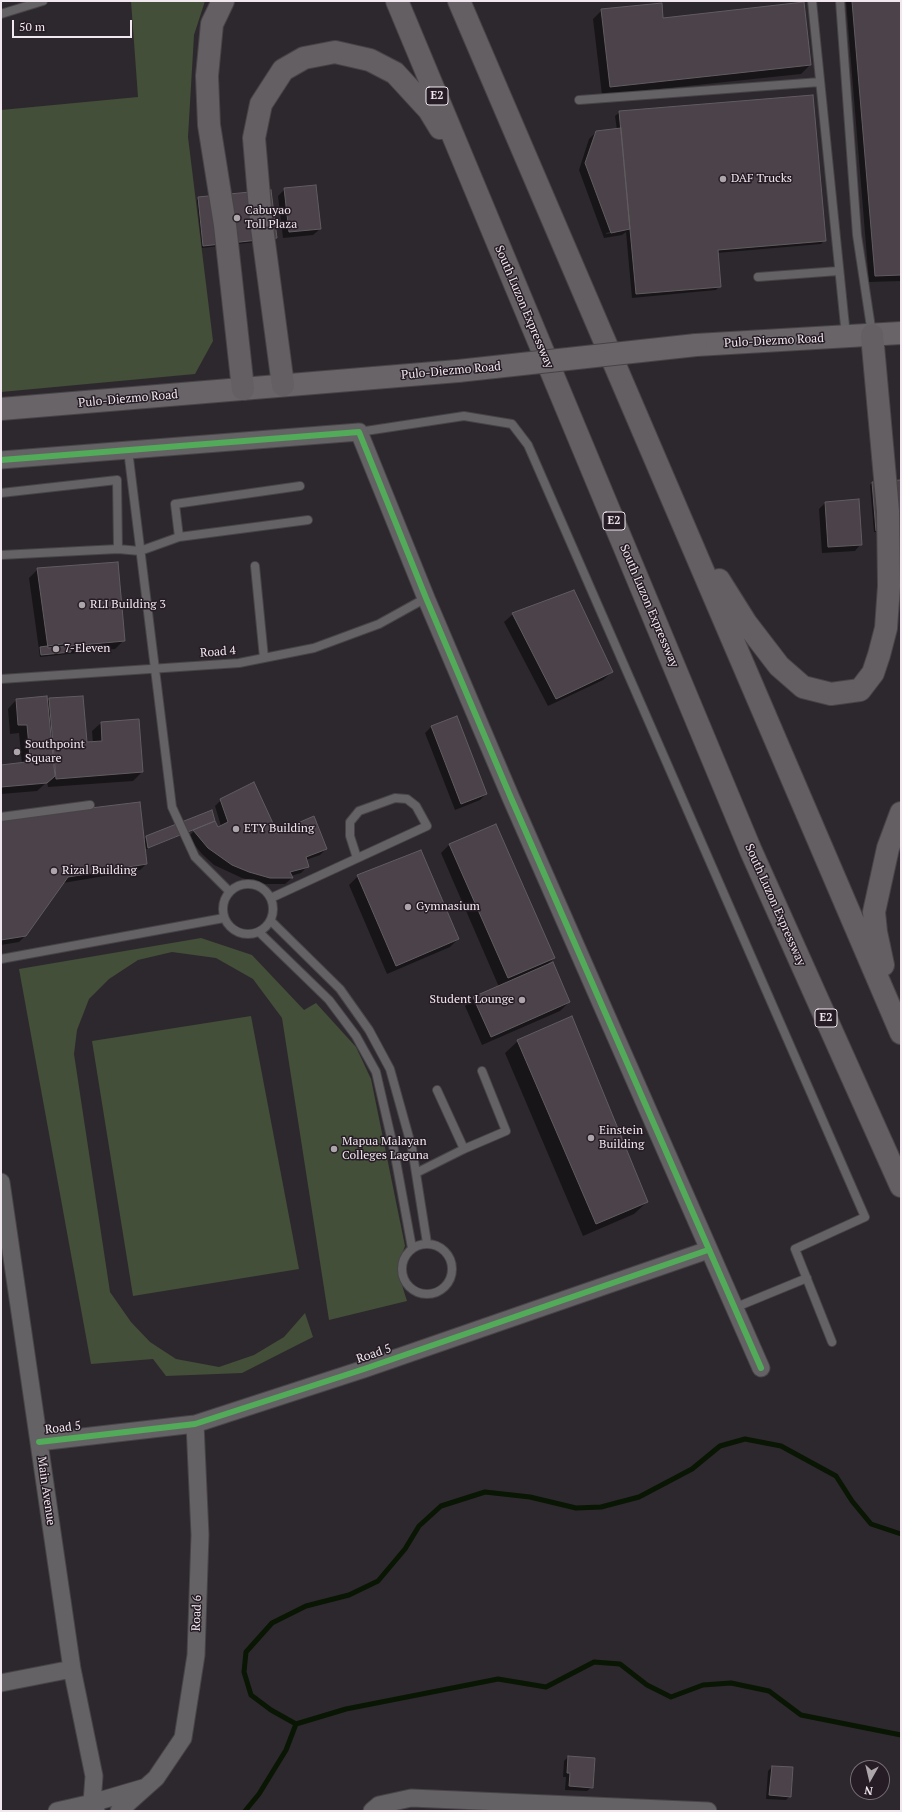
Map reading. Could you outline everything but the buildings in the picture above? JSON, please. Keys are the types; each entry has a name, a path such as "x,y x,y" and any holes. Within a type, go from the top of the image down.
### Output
{"highway":[{"path":"223,1 212,24 207,76 209,125 225,225 243,389"},
{"name":"South Luzon Expressway","path":"397,1 751,851 901,1186"},
{"path":"459,1 898,1026"},
{"path":"283,385 261,220 254,138 261,104 283,70 304,58 335,52 370,60 395,73 429,110 476,192"},
{"path":"683,523 746,622 779,666 804,687 831,694 860,690 873,673 880,655 886,628 889,586 888,511 872,335"},
{"path":"898,1026 876,932 874,912 888,848 901,813"}],"main road":[{"name":"Pulo-Diezmo Road","path":"1,409 458,371 696,345 901,333"}],"street":[{"path":"1,460 359,432 426,598 511,798 761,1368"},
{"name":"Main Avenue","path":"1,1182 72,1669 94,1776 94,1807"},
{"name":"Road 5","path":"39,1442 195,1424 364,1369 708,1250"},
{"name":"Road 6","path":"56,1811 94,1807 119,1807 156,1778 183,1738 196,1655 200,1535 195,1424"},
{"path":"1,1683 72,1669"},
{"path":"94,1776 119,1807"},
{"path":"372,1811 379,1805 411,1798 508,1807 708,1811"}],"lane":[{"path":"1,14 43,1"},
{"path":"812,1 838,271 846,336"},
{"path":"840,1 857,235 872,335"},
{"path":"579,100 820,82"},
{"path":"758,277 838,271"},
{"path":"359,432 464,416 512,424 528,444 865,1217 795,1249 832,1342"},
{"path":"128,450 172,807 195,857 229,891"},
{"path":"1,493 117,480 118,549"},
{"path":"179,537 175,504 300,486"},
{"path":"1,555 118,549 140,551 179,537 308,520"},
{"path":"255,566 264,658"},
{"name":"Road 4","path":"1,679 155,667 238,663 314,648 379,624 426,598"},
{"path":"272,898 427,826 416,806 407,799 395,798 359,811 350,822 350,836 357,858"},
{"path":"1,818 90,805"},
{"path":"244,883 252,883 260,886 272,898 274,913 271,921 259,932 242,934 228,925 224,918 223,904 229,891 236,886 244,883"},
{"path":"1,959 224,918"},
{"path":"271,921 340,989 369,1030 390,1069 412,1148 427,1243"},
{"path":"259,932 329,1000 356,1036 376,1072 394,1150 412,1248"},
{"path":"416,1172 506,1131 482,1071"},
{"path":"437,1090 464,1149"},
{"path":"427,1243 435,1244 443,1248 449,1254 452,1262 451,1278 447,1285 436,1292 424,1294 409,1286 404,1279 402,1271 406,1255 412,1248 427,1243"},
{"path":"734,1308 806,1278"}],"green space":[{"path":"131,1 205,1 194,35 188,137 213,341 195,374 1,392 1,110 138,97"},
{"path":"201,938 252,955 304,1010 316,1003 356,1047 371,1079 405,1246 399,1262 401,1282 407,1301 329,1320 282,1018 253,979 216,958 172,952 138,960 109,979 89,999 77,1030 74,1054 110,1292 131,1322 150,1342 176,1359 219,1367 254,1355 284,1337 305,1313 313,1337 242,1373 166,1376 153,1359 91,1364 19,969"},
{"path":"251,1016 299,1269 133,1296 92,1041"}],"waterway":[{"path":"901,1534 871,1524 852,1501 836,1476 781,1446 745,1439 720,1446 692,1469 639,1497 601,1507 576,1508 530,1497 485,1492 441,1506 419,1526 405,1549 378,1581 349,1595 306,1606 272,1623 246,1652 244,1672 251,1695 271,1710 296,1724 346,1709 498,1679 546,1687 594,1662 620,1664 647,1685 671,1697 703,1685 731,1683 769,1691 801,1715 901,1735"},
{"path":"245,1811 259,1794 286,1750 296,1724"}],"cycle path":[{"path":"1,460 359,432 426,598 511,798 761,1368"},
{"path":"39,1442 195,1424 364,1369 708,1250"}],"place":[{"name":"DAF Trucks","path":"723,179"},
{"name":"Cabuyao Toll Plaza","path":"237,218"},
{"name":"RLI Building 3","path":"82,605"},
{"name":"7-Eleven","path":"56,649"},
{"name":"Southpoint Square","path":"17,752"},
{"name":"ETY Building","path":"236,829"},
{"name":"Rizal Building","path":"54,871"},
{"name":"Gymnasium","path":"408,907"},
{"name":"Student Lounge","path":"522,1000"},
{"name":"Einstein Building","path":"591,1138"},
{"name":"Mapua Malayan Colleges Laguna","path":"334,1149"}]}
